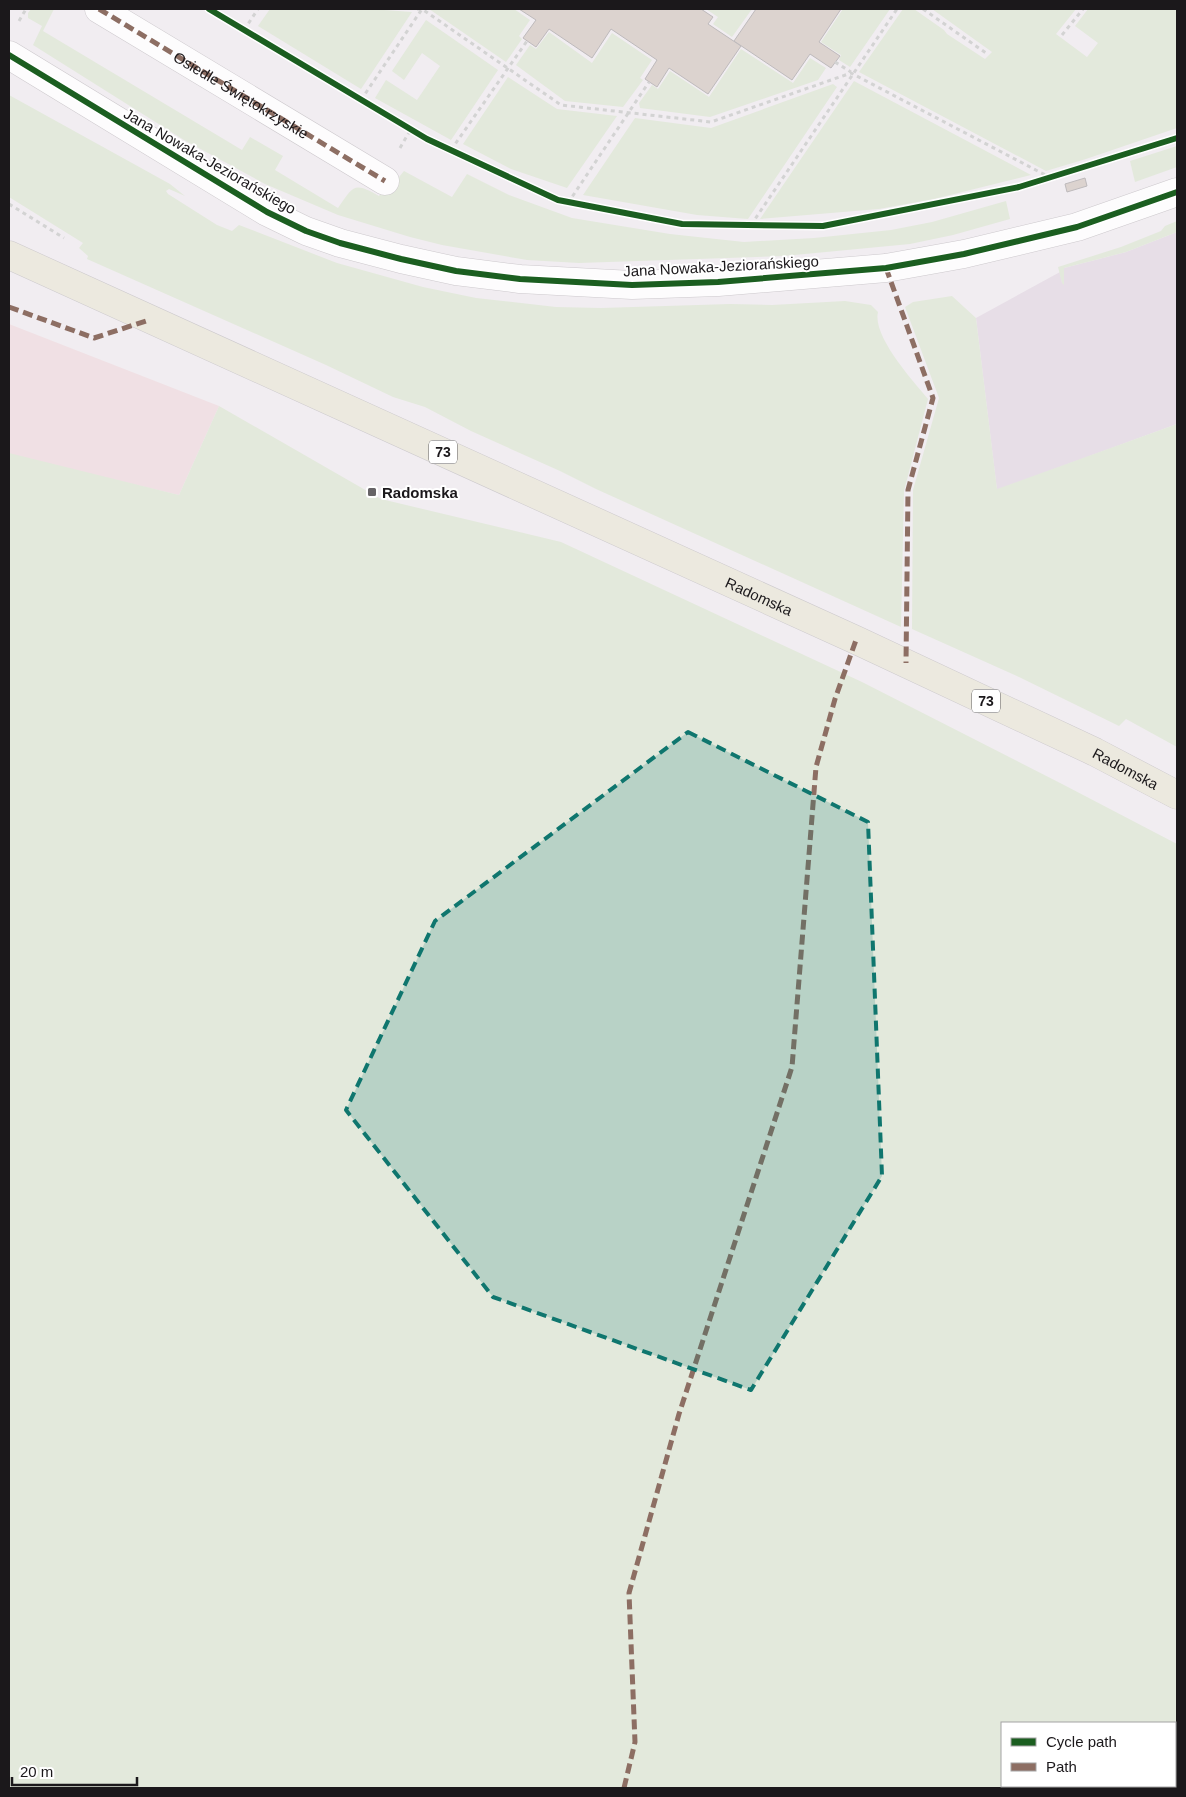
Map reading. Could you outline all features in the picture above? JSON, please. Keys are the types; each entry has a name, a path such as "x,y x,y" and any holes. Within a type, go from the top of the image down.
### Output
{"main road":[{"name":"Radomska","path":"9,255 856,640 1095,752 1177,795"}],"street":[{"name":"Osiedle Świętokrzyskie","path":"99,9 385,181"},
{"name":"Jana Nowaka-Jeziorańskiego","path":"9,55 267,212 306,231 340,243 400,259 456,271 520,279 632,285 718,282 886,268 964,254 1077,227 1177,192"}],"path":[{"path":"244,30 258,9"},
{"path":"417,9 422,9 562,105 711,122 852,73"},
{"path":"361,100 422,9"},
{"path":"751,225 897,9"},
{"path":"923,9 986,53"},
{"path":"1062,35 1083,9"},
{"path":"451,150 527,41"},
{"path":"836,62 852,73 1050,178"},
{"path":"568,202 649,82"},
{"path":"9,204 64,238 61,243"}],"highlighted area":[{"path":"688,732 868,822 882,1176 751,1390 493,1297 346,1110 435,921"}],"shaded area":[{"path":"31,9 54,9 43,31 242,150 250,137 283,156 275,170 338,208 347,195 355,188 364,188 379,196 390,181 399,177 404,171 452,197 467,174 509,195 572,218 670,234 744,242 814,238 891,230 932,222 1006,201 1010,219 953,235 910,244 784,256 579,263 527,260 442,245 338,215 265,184 184,140 33,45 42,26 28,18 28,13"},
{"path":"270,9 371,9 412,12 361,89 258,26"},
{"path":"429,9 514,9 530,20 519,36 522,39 506,62"},
{"path":"706,9 752,9 732,37 713,24 718,17"},
{"path":"843,9 890,9 850,67 839,60 841,55 821,42"},
{"path":"903,9 914,9 985,59 992,52 932,9 1076,9 1056,34 1087,57 1098,43 1075,26 1088,9 1177,9 1177,128 1046,171 859,72"},
{"path":"426,20 498,70 451,140 375,98 386,80 417,100 440,66 422,53 404,80 392,71"},
{"path":"549,32 592,63 612,33 652,60 640,78 643,80 623,107 565,101 516,65 530,45 536,49"},
{"path":"741,49 793,83 810,58 826,68 818,80 710,117 640,108 639,103 652,85 658,89 670,71 709,97"},
{"path":"508,77 557,109 617,116 567,188 511,169 463,144"},
{"path":"854,81 1031,175 934,199 879,209 760,219"},
{"path":"833,84 837,87 748,219 697,215 583,195 635,118 711,128"},
{"path":"9,95 170,184 185,196 169,189 166,191 168,194 217,225 232,231 239,225 337,263 423,287 476,298 556,307 772,305 845,301 871,305 878,312 881,333 887,345 904,370 928,399 904,491 901,627 596,489 471,431 425,407 393,397 326,365 87,259 88,256 79,248 83,243 9,197"},
{"path":"1177,146 1177,167 1135,182 1130,161"},
{"path":"1177,221 1177,232 1126,252 1064,268 1064,285 1062,283 1058,267 1121,247 1161,231 1165,226"},
{"path":"1177,232 1177,424 997,490 976,318 1060,272 1062,282 1064,268 1126,252"},
{"path":"952,296 976,318 997,489 1177,424 1177,747 1126,719 1119,726 1019,677 912,629 913,490 939,398 905,307 913,302"},
{"path":"9,324 219,406 179,495 9,455"},
{"path":"219,406 381,499 561,542 862,682 1177,844 1177,1788 9,1788 9,453 179,495"}],"building":[{"path":"519,9 701,9 713,17 708,24 741,46 708,94 669,68 657,87 645,79 657,60 611,29 592,58 549,29 536,47 523,38 536,20"},
{"path":"756,9 841,9 819,42 840,56 831,68 810,54 792,80 734,41"},
{"path":"1085,178 1087,186 1067,192 1065,184"}],"marked path":[{"path":"99,9 385,181"},
{"path":"886,268 933,398 908,490 906,663"},
{"path":"9,307 94,338 149,320"},
{"path":"624,1788 635,1742 629,1593 679,1414 792,1067 816,767 835,699 856,640"}],"cycle path":[{"path":"209,9 427,139 558,200 682,224 823,226 1019,187 1177,138"},
{"path":"9,55 267,212 306,231 340,243 401,259 456,271 520,279 632,285 718,282 886,268 964,254 1077,227 1177,192"}],"place":[{"name":"Radomska","path":"372,492"}]}
